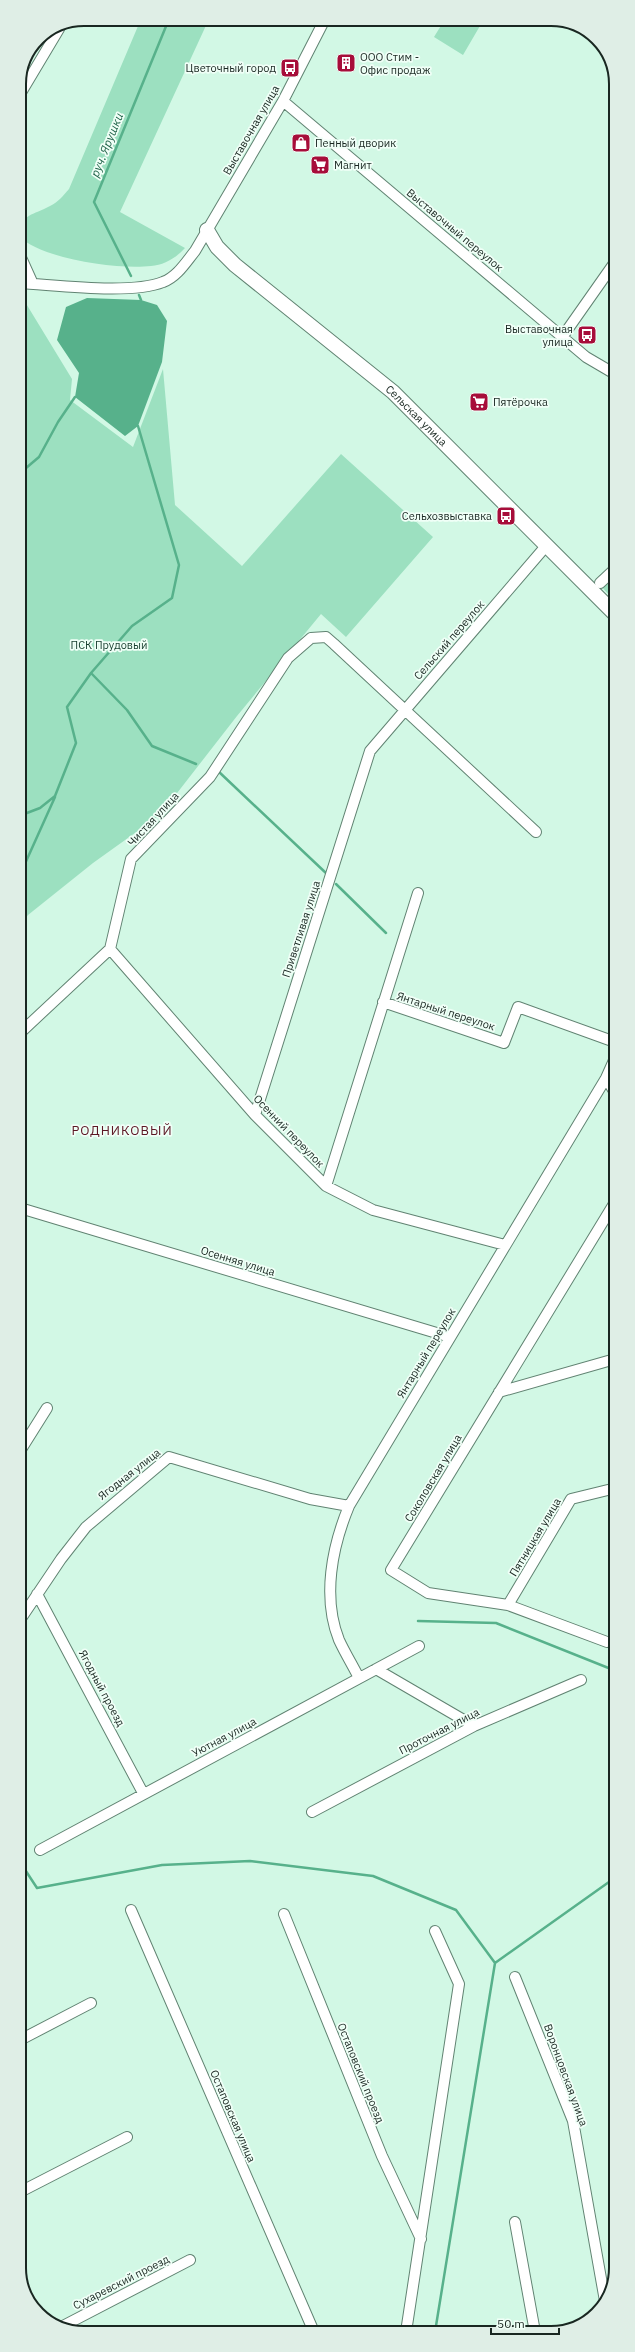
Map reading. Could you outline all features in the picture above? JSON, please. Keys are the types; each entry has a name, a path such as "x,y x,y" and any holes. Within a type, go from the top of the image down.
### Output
{"street":[{"name":"Выставочная улица","path":"26,284 139,289 164,282 180,271 208,230 283,101 321,26"},
{"path":"26,84 56,33"},
{"name":"Выставочный переулок","path":"283,101 586,357 609,370"},
{"name":"Сельская улица","path":"208,230 217,248 235,265 393,392 609,608"},
{"path":"26,268 33,284"},
{"path":"563,336 609,271"},
{"name":"Сельский переулок","path":"370,751 546,546"},
{"path":"600,583 609,575"},
{"name":"Чистая улица","path":"110,949 131,859 210,777 288,658 311,638 326,637 536,832"},
{"name":"Приветливая улица","path":"255,1115 370,751"},
{"path":"326,1186 418,893"},
{"path":"26,1027 110,949"},
{"name":"Осенний переулок","path":"110,949 255,1115 326,1186 373,1210 505,1245"},
{"name":"Янтарный переулок","path":"383,1002 504,1043 518,1007 609,1040"},
{"name":"Янтарный переулок","path":"360,1678 339,1639 331,1604 331,1571 341,1525 349,1506 609,1071"},
{"path":"606,1078 609,1083"},
{"name":"Осенняя улица","path":"26,1210 450,1337"},
{"name":"Соколовская улица","path":"607,1642 508,1605 428,1593 391,1570 609,1212"},
{"path":"499,1392 609,1361"},
{"path":"26,1441 47,1408"},
{"name":"Ягодная улица","path":"26,1611 61,1559 96,1516 169,1457 310,1499 349,1506"},
{"name":"Пятницкая улица","path":"508,1605 571,1499 609,1490"},
{"name":"Ягодный проезд","path":"37,1594 143,1793"},
{"name":"Уютная улица","path":"40,1850 143,1793 419,1646"},
{"path":"376,1669 474,1726"},
{"name":"Проточная улица","path":"312,1812 474,1726 581,1680"},
{"name":"Остаповская улица","path":"131,1910 311,2326"},
{"name":"Остаповский проезд","path":"284,1914 382,2156 421,2239"},
{"path":"407,2326 459,1984 434,1931"},
{"name":"Воронцовская улица","path":"515,1977 573,2121 603,2292"},
{"path":"26,2037 91,2003"},
{"path":"26,2189 127,2137"},
{"path":"515,2222 534,2326"},
{"name":"Сухаревский проезд","path":"67,2323 190,2260"}],"green space":[{"path":"138,26 206,26 120,212 185,248 174,258 165,263 137,267 101,264 62,257 44,251 26,241 26,218 56,203 69,189"},
{"path":"441,26 480,26 463,55 434,37"},
{"name":"ПСК Прудовый","path":"26,303 72,379 70,400 133,447 163,369 175,505 242,566 341,454 433,537 346,637 321,614 237,716 160,815 93,863 26,918"},
{"path":"609,570 609,595 597,582"}],"shaded area":[{"path":"87,298 141,300 157,305 167,321 162,362 138,426 125,436 75,397 79,373 57,340 66,307"}],"waterway":[{"name":"руч. Ярушки","path":"131,276 94,202 166,26"},
{"name":"руч. Ярушки","path":"139,295 141,300"},
{"path":"26,468 39,457 58,422 75,397"},
{"path":"26,813 40,808 55,796 76,743 67,707 91,673 132,626 172,598 179,565 138,426"},
{"path":"91,673 127,710 152,746 196,764"},
{"path":"218,771 327,874"},
{"path":"26,861 55,797"},
{"path":"336,884 386,933"},
{"path":"418,1621 496,1623 609,1668"},
{"path":"26,1871 37,1888 162,1865 250,1861 373,1876 456,1910 495,1963"},
{"path":"436,2326 495,1963 609,1882"}],"place":[{"name":"ООО Стим - Офис продаж","path":"346,63"},
{"name":"Цветочный город","path":"290,68"},
{"name":"Пенный дворик","path":"301,143"},
{"name":"Магнит","path":"320,165"},
{"name":"Выставочная улица","path":"587,335"},
{"name":"Пятёрочка","path":"479,402"},
{"name":"Сельхозвыставка","path":"506,516"}],"district":[{"name":"РОДНИКОВЫЙ","path":"122,1130"}]}
